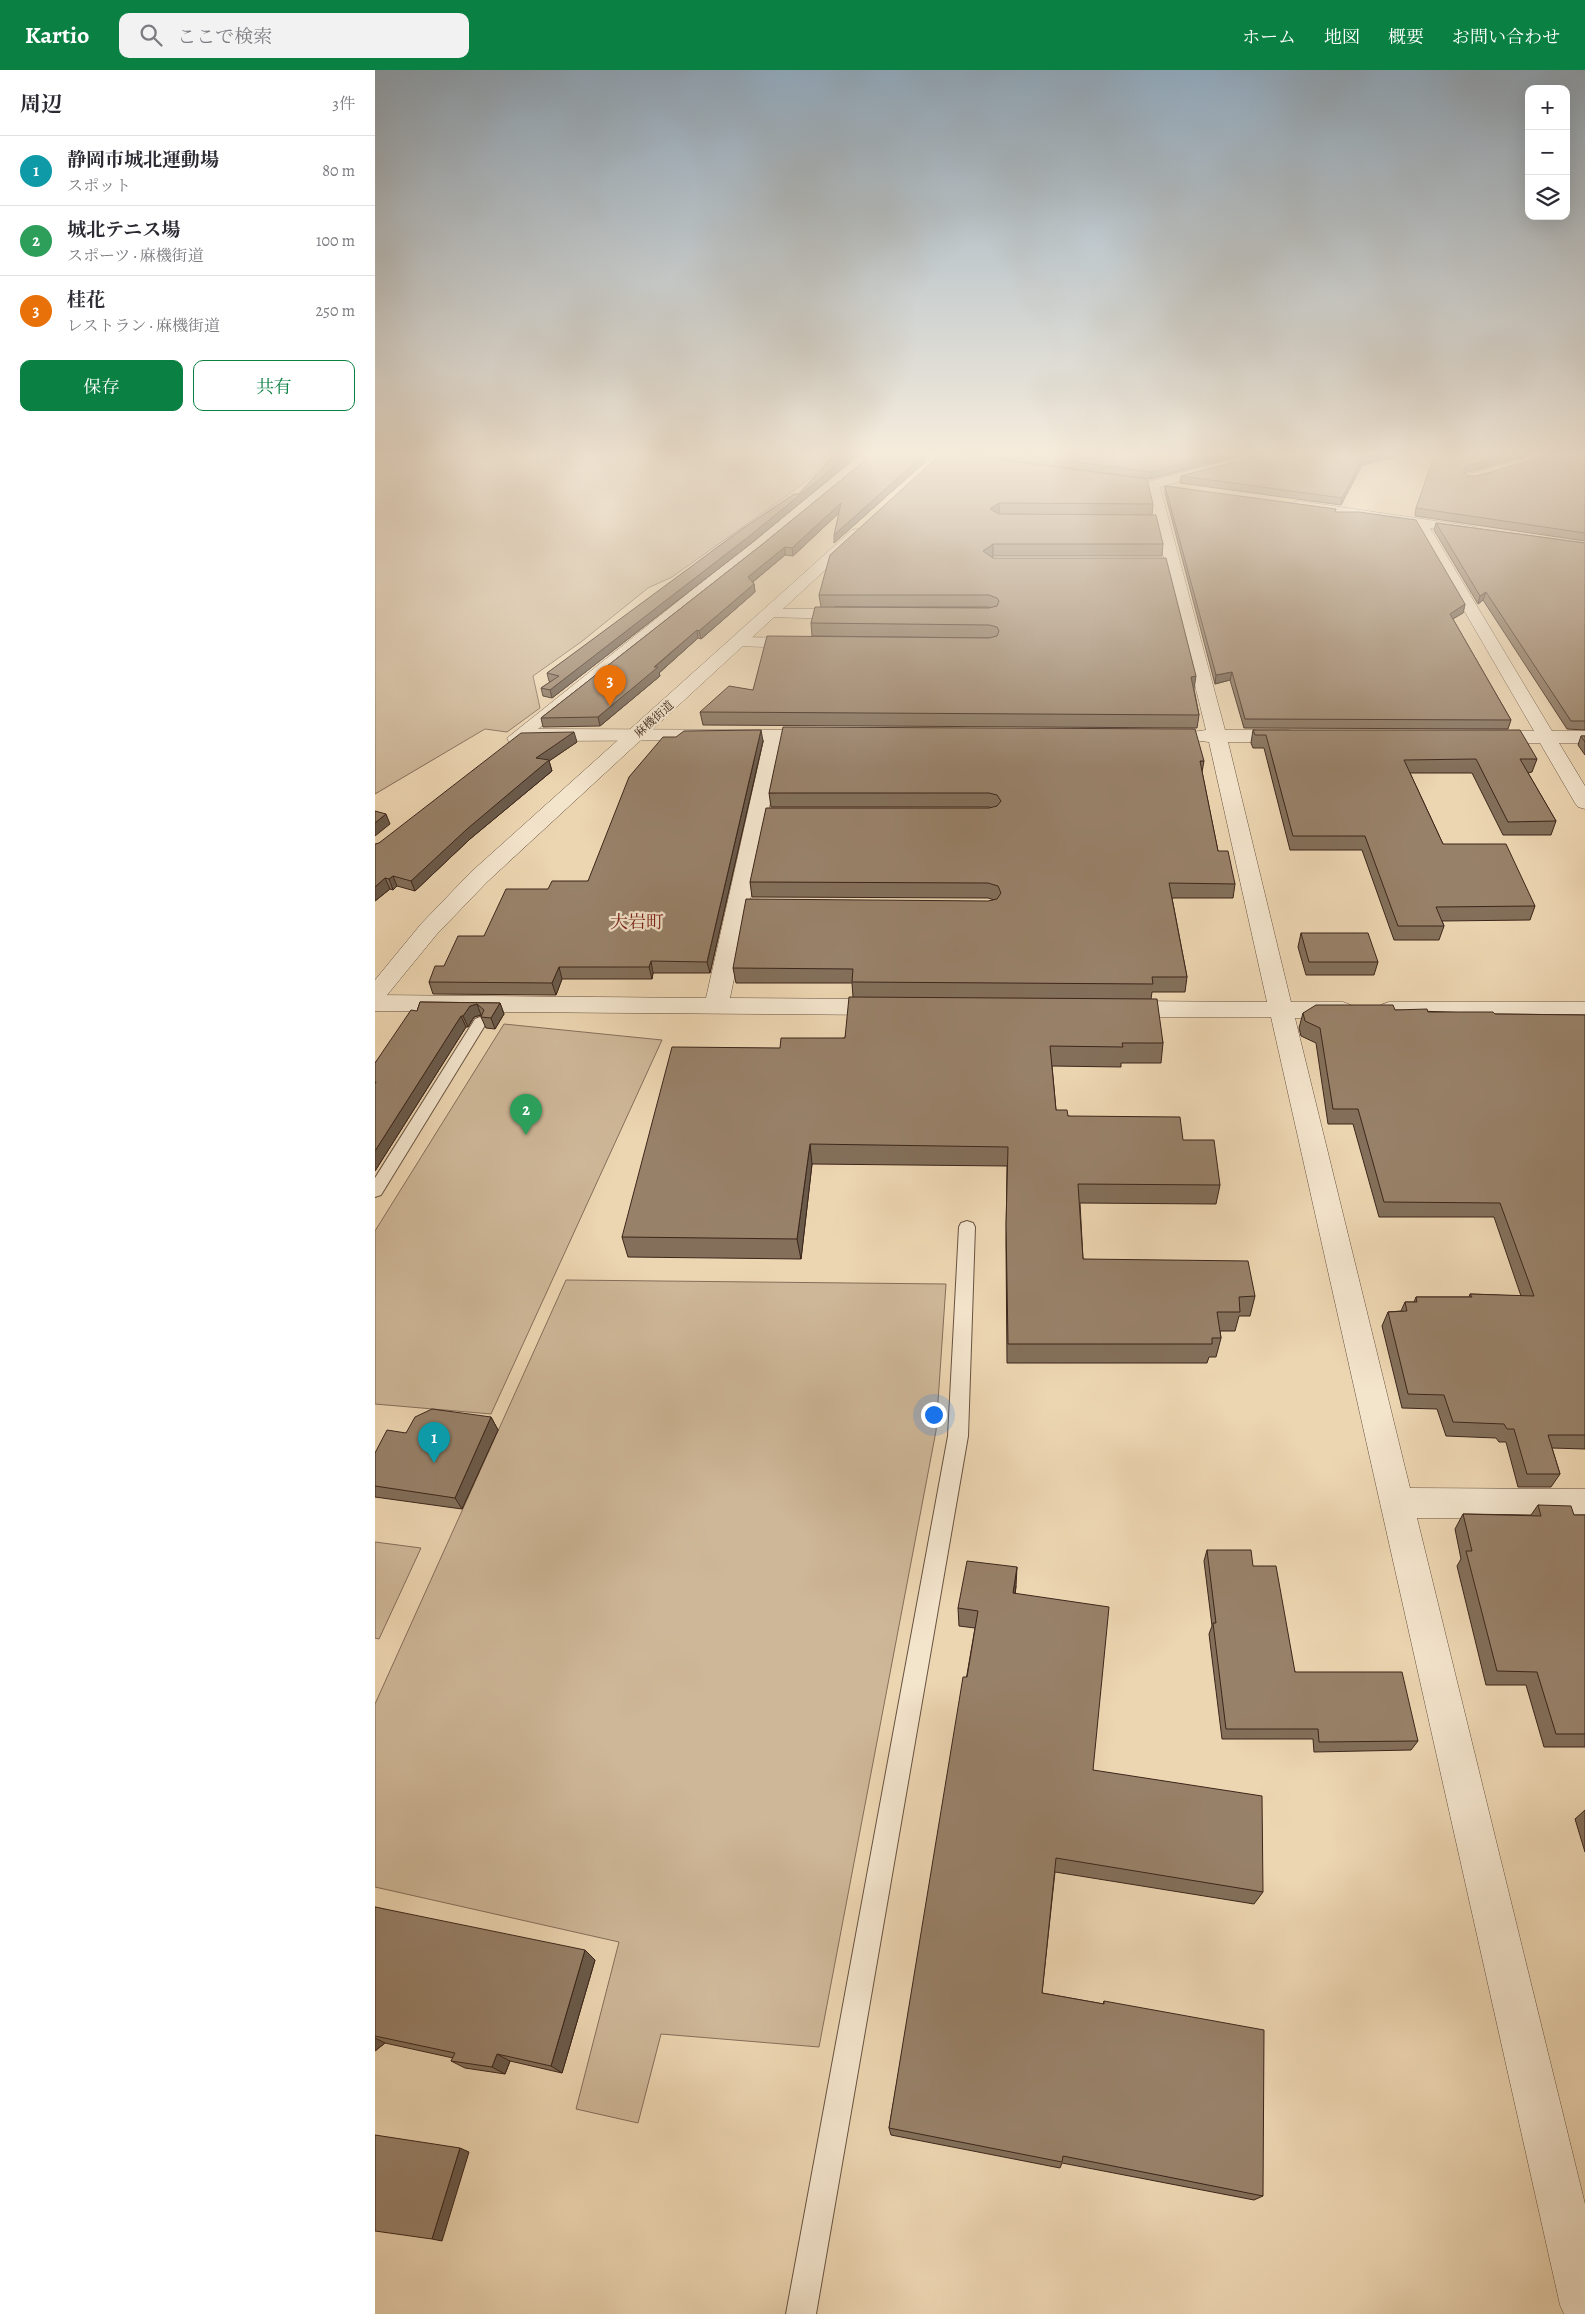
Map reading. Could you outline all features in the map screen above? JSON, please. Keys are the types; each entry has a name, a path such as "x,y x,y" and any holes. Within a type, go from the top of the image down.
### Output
{"street":[{"path":"505,747 743,559"},
{"name":"麻機街道","path":"375,995 429,930 479,877 829,559"},
{"path":"1163,559 1217,736 1585,2305"},
{"path":"1441,559 1585,803"},
{"path":"769,614 869,614"},
{"path":"738,642 825,643"},
{"path":"716,1006 748,905 767,815 775,734"},
{"path":"520,735 834,734"},
{"path":"1178,736 1307,736"},
{"path":"1467,737 1585,737"},
{"path":"375,1003 904,1007"},
{"path":"1103,1009 1585,1010"},
{"path":"1397,1503 1585,1504"}],"lane":[{"path":"375,1191 480,1022"},
{"path":"801,2314 958,1436 967,1227"}],"shaded area":[{"path":"375,559 698,559 672,577 648,588 581,642 533,676 540,708 507,732 485,729 375,794"},
{"path":"504,1024 662,1040 491,1414 375,1404 375,1231"},
{"path":"566,1280 946,1284 936,1431 819,2047 661,2034 638,2123 576,2109 619,1942 375,1887 375,1704"},
{"path":"375,1542 421,1548 379,1639 375,1638"}],"building":[{"path":"702,559 720,559 550,690 541,688 559,676 547,673"},
{"path":"744,559 771,559 748,577 754,584 699,631 697,630 654,667 658,667 598,717 541,718"},
{"path":"829,559 1166,559 1196,676 1191,677 1199,715 700,712 729,686 753,690 767,636 989,638 997,636 999,631 997,627 989,625 811,623 815,607 989,608 997,606 999,601 997,598 989,595 819,595"},
{"path":"1185,559 1439,559 1465,604 1450,614 1511,720 1245,719 1232,672 1216,675"},
{"path":"1458,559 1585,559 1585,721 1571,721 1486,592 1480,596"},
{"path":"783,727 1195,729 1204,761 1200,761 1218,851 1228,851 1235,884 1169,883 1187,977 1152,977 1153,984 852,982 853,969 733,968 746,899 988,901 997,899 1001,893 998,886 988,883 750,882 766,808 989,808 997,806 1001,801 997,795 989,793 769,793"},
{"path":"761,730 707,962 651,961 649,967 559,967 552,983 429,982 435,966 444,966 458,936 484,936 506,889 548,889 552,881 588,881 629,777 663,737 676,737 684,731"},
{"path":"1253,730 1520,730 1537,759 1520,759 1556,821 1508,822 1476,759 1404,760 1443,844 1506,844 1535,906 1436,907 1444,926 1398,926 1365,836 1293,836 1266,735 1255,735"},
{"path":"574,732 536,758 549,760 467,829 411,881 393,876 389,879 385,878 375,887 375,844 379,843 521,733"},
{"path":"375,811 386,814 375,823"},
{"path":"1301,933 1368,933 1378,962 1309,962"},
{"path":"849,997 1157,999 1163,1043 1122,1043 1123,1047 1050,1046 1056,1110 1067,1110 1068,1116 1180,1117 1183,1140 1214,1140 1220,1185 1078,1184 1083,1259 1248,1261 1255,1296 1239,1297 1240,1312 1217,1312 1221,1338 1212,1338 1212,1344 1008,1344 1006,1224 1008,1147 810,1144 797,1239 622,1237 672,1047 780,1048 781,1038 845,1038"},
{"path":"420,1002 500,1003 491,1018 481,1017 484,1010 477,1004 470,1006 461,1016 375,1151 375,1063 411,1010 417,1011"},
{"path":"1316,1005 1393,1005 1395,1010 1427,1009 1428,1012 1585,1015 1585,1435 1548,1435 1560,1474 1527,1474 1514,1429 1507,1429 1504,1424 1453,1422 1444,1395 1408,1394 1388,1312 1407,1311 1405,1302 1417,1302 1416,1297 1472,1297 1470,1294 1534,1296 1500,1203 1384,1202 1358,1109 1333,1109 1320,1028 1305,1021 1303,1013"},
{"path":"432,1409 491,1417 455,1498 375,1486 375,1453 387,1430 406,1433 415,1417"},
{"path":"1538,1505 1571,1506 1574,1515 1585,1515 1585,1734 1556,1734 1537,1672 1497,1671 1466,1551 1472,1551 1463,1514 1541,1516"},
{"path":"1207,1550 1251,1550 1253,1566 1276,1566 1295,1672 1402,1672 1418,1741 1319,1742 1318,1729 1226,1729 1213,1623 1216,1623"},
{"path":"967,1561 1017,1567 1013,1593 1109,1607 1093,1770 1262,1796 1263,1892 1056,1858 1042,1993 1104,2004 1104,2001 1264,2030 1263,2196 1063,2156 1062,2162 889,2128 963,1677 967,1677 978,1611 958,1608"},
{"path":"375,1907 585,1950 551,2066 497,2054 492,2067 451,2061 455,2053 375,2036"},
{"path":"375,2135 460,2148 432,2239 375,2231"}],"place":[{"name":"桂花","path":"610,706"},
{"name":"城北テニス場","path":"526,1135"},
{"name":"静岡市城北運動場","path":"434,1463"}],"district":[{"name":"大岩町","path":"637,922"}]}
